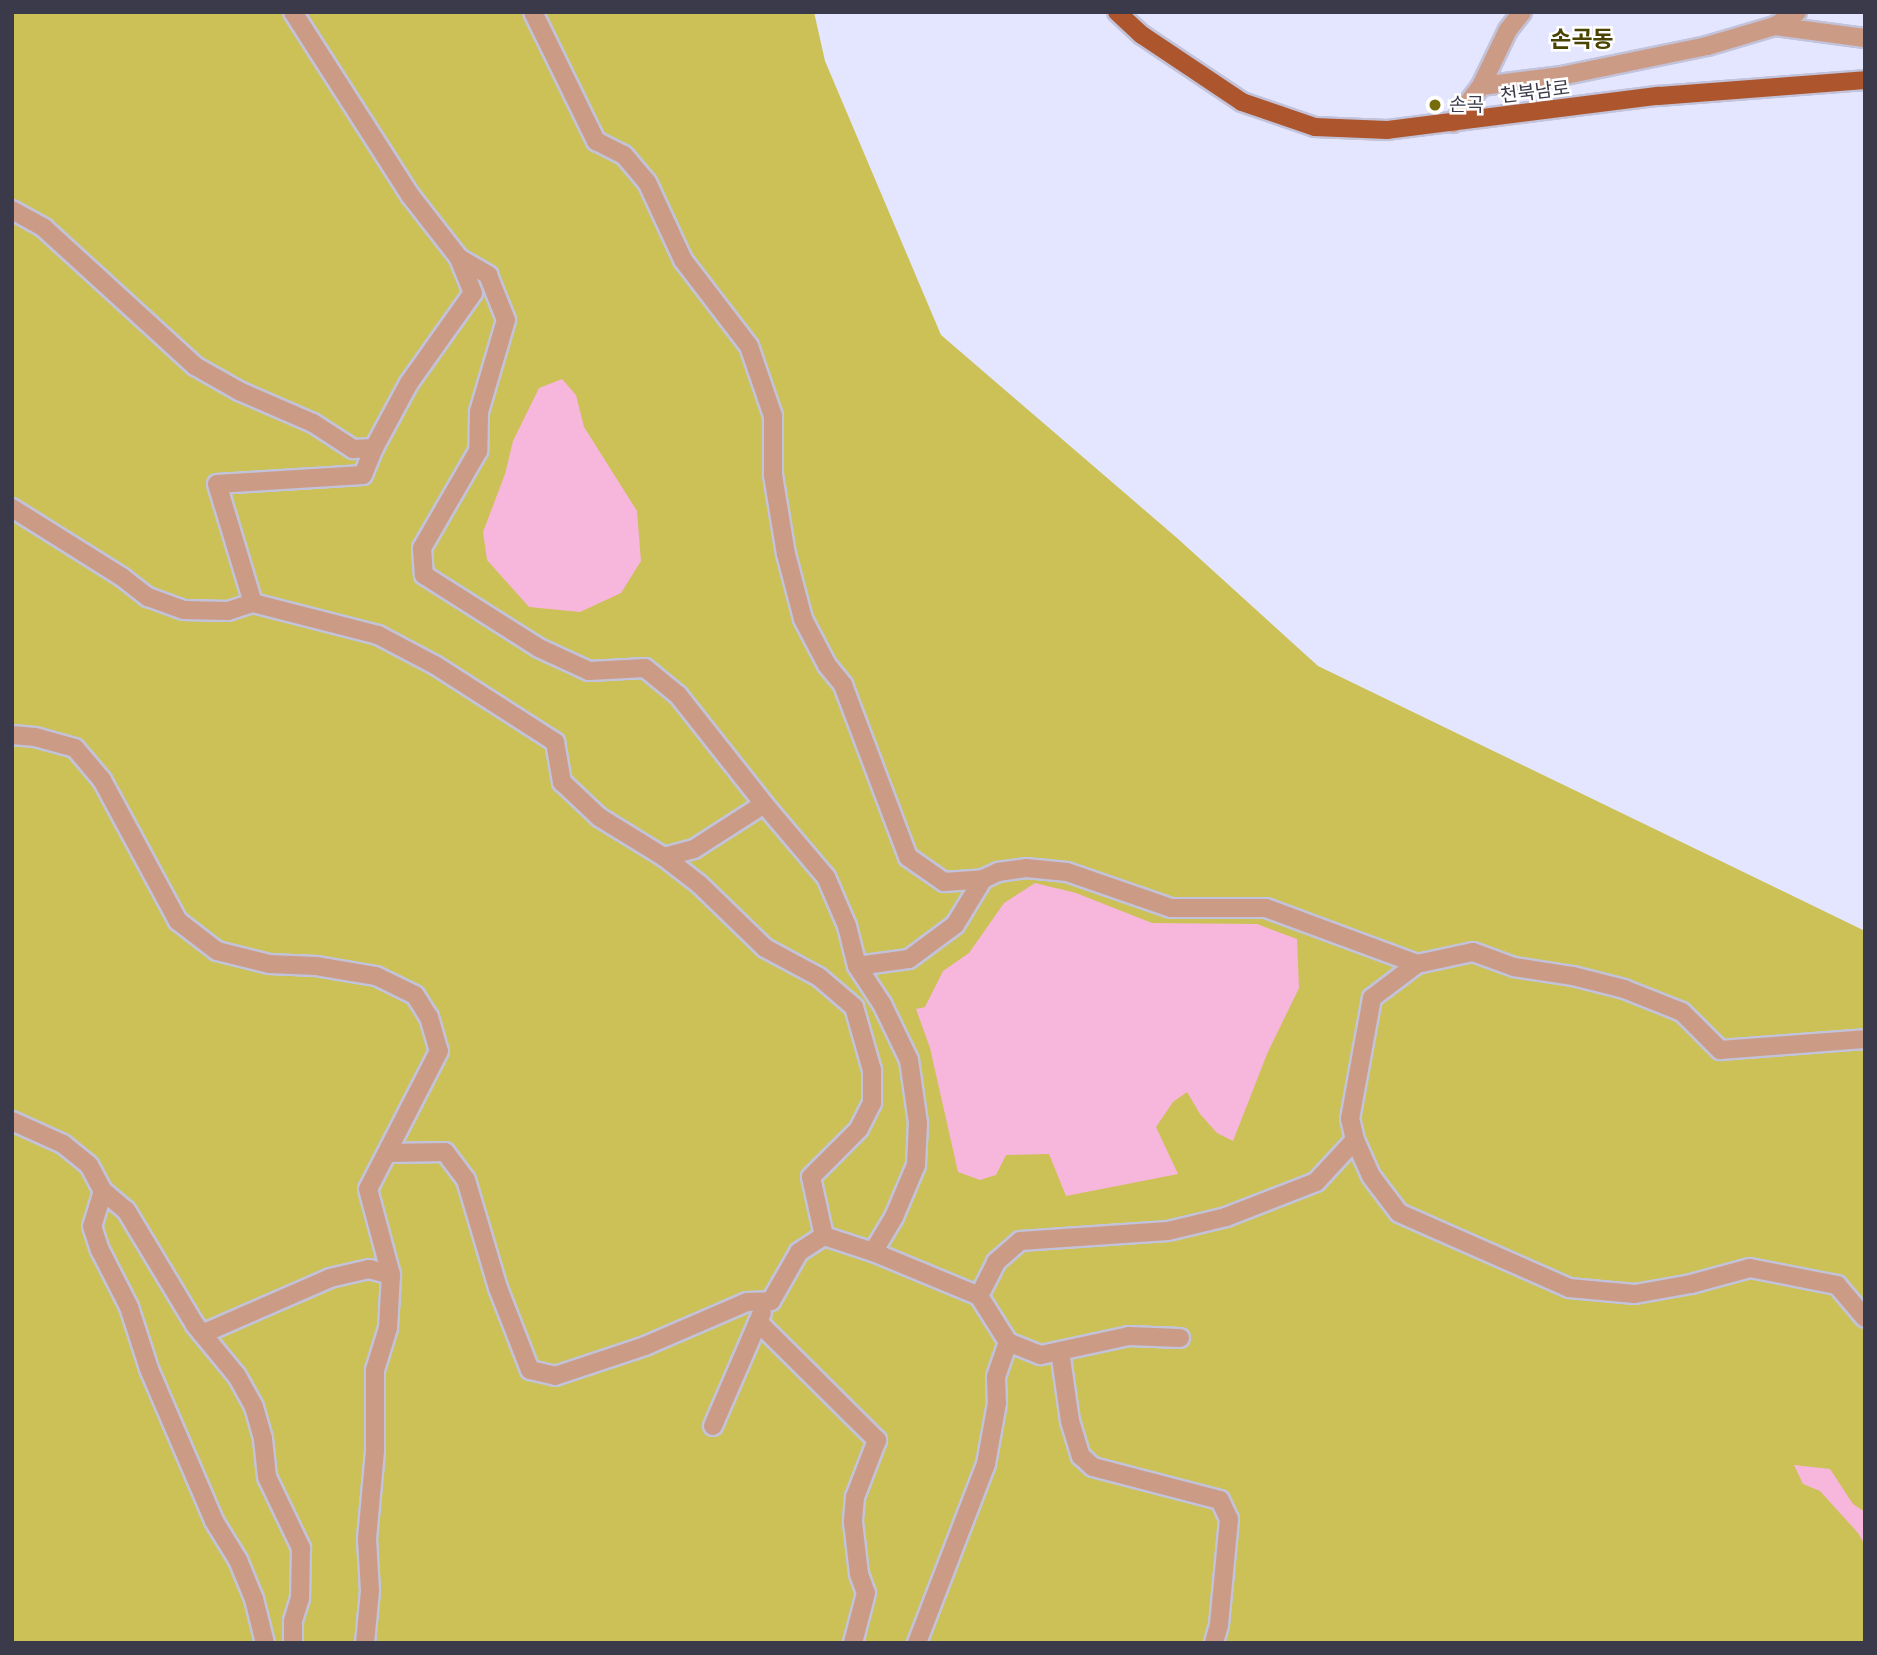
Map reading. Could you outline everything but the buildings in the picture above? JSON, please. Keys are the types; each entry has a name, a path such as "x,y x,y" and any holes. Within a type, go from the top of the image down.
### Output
{"main road":[{"name":"천북남로","path":"1117,12 1142,35 1242,102 1315,127 1387,130 1658,96 1865,80"}],"street":[{"path":"253,603 217,484 363,475 374,448 409,383 472,293 459,258 410,195 293,12"},
{"path":"533,12 596,141 624,155 647,182 684,260 750,346 773,416 773,475 786,554 803,619 827,665 843,685 908,858 944,882 983,879 998,872 1026,868 1067,872 1171,908 1266,908 1418,964"},
{"path":"1453,122 1480,86 1508,30 1522,12"},
{"path":"1480,86 1646,59 1775,26 1797,12"},
{"path":"1775,26 1865,38"},
{"path":"12,210 44,228 195,366 239,391 313,423 353,449 374,448"},
{"path":"459,258 488,275 506,320 480,412 478,451 422,548 424,575 538,648 589,671 645,668 678,695 826,877 847,926 857,965 882,1004 909,1060 918,1123 916,1165 894,1217 873,1252"},
{"path":"12,508 122,577 148,597 184,610 228,611 253,603 378,635 435,665 555,742 562,782 600,817 699,884 765,948 819,977 854,1007 872,1070 872,1103 859,1129 811,1177 824,1236"},
{"path":"12,736 35,737 75,748 102,780 178,921 217,951 269,964 316,966 376,976 415,995 429,1017 439,1051 368,1189 391,1275 388,1328 375,1370 375,1451 367,1539 370,1591 365,1643"},
{"path":"664,858 694,849 764,804"},
{"path":"857,965 909,959 955,925 983,879"},
{"path":"1865,1039 1720,1050 1682,1012 1624,989 1573,976 1514,967 1473,951 1418,964 1372,998 1350,1119 1355,1140 1371,1176 1399,1213 1569,1288 1635,1294 1750,1268 1838,1285 1865,1318"},
{"path":"12,1121 63,1144 89,1165 103,1191 126,1210 202,1334 237,1376 254,1407 263,1439 267,1477 301,1548 300,1598 293,1621 293,1643"},
{"path":"979,1296 996,1262 1020,1241 1168,1231 1226,1217 1316,1182 1355,1140"},
{"path":"388,1153 445,1152 466,1180 498,1288 530,1370 555,1376 645,1346 747,1302 771,1301"},
{"path":"103,1191 92,1226 100,1250 129,1307 149,1369 215,1521 242,1569 254,1599 265,1643"},
{"path":"824,1236 873,1252 979,1296 1008,1342 1041,1355 1129,1336 1180,1338"},
{"path":"713,1426 758,1322 799,1252 824,1236"},
{"path":"202,1334 330,1278 369,1269 391,1275"},
{"path":"758,1322 877,1440 855,1497 853,1522 859,1574 866,1593 853,1643"},
{"path":"917,1643 986,1464 997,1403 996,1377 1008,1342"},
{"path":"1060,1351 1070,1421 1081,1456 1093,1467 1220,1500 1229,1519 1219,1625 1214,1643"}],"shaded area":[{"path":"12,12 814,12 825,61 941,335 1177,538 1318,666 1865,931 1865,1643 12,1643"},
{"path":"562,379 576,395 584,427 637,511 641,561 621,593 580,612 529,607 487,560 483,532 505,474 513,441 539,388"},
{"path":"1035,883 1076,893 1152,923 1257,924 1297,939 1299,988 1267,1054 1233,1141 1217,1133 1200,1114 1187,1092 1173,1102 1156,1127 1178,1174 1066,1196 1049,1154 1006,1155 996,1175 980,1180 958,1172 930,1048 916,1009 925,1007 943,971 969,953 1004,903"},
{"path":"1794,1465 1830,1469 1853,1504 1865,1512 1865,1545 1858,1533 1820,1491 1803,1484"}],"place":[{"name":"손곡","path":"1435,105"}],"district":[{"name":"손곡동","path":"1582,39"}]}
